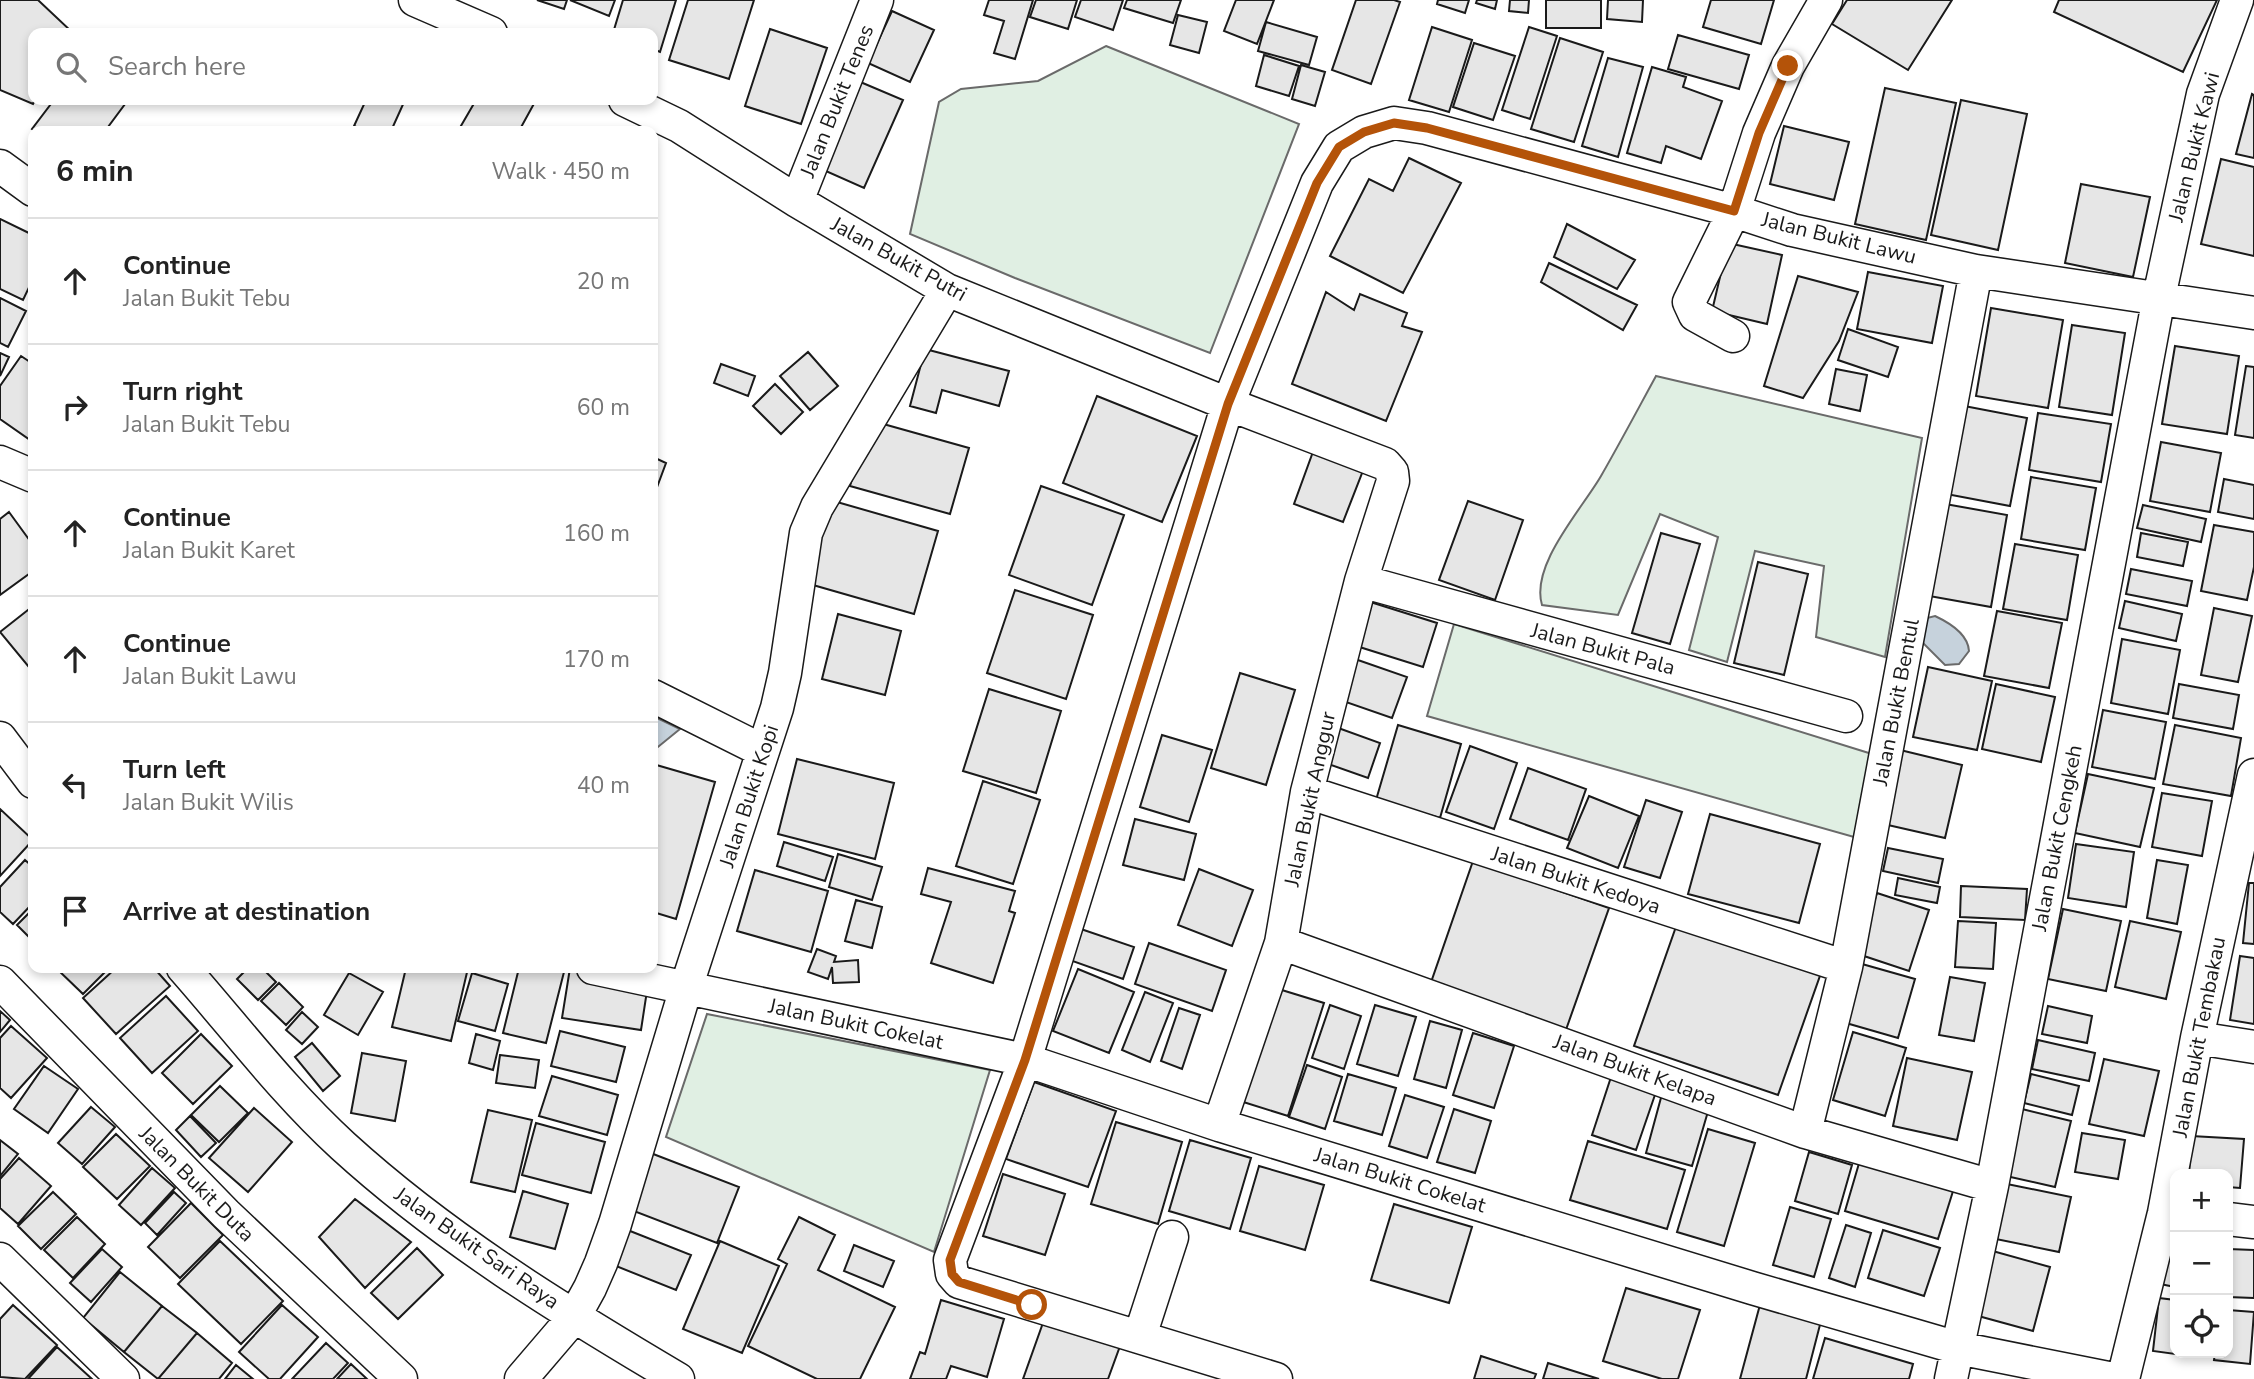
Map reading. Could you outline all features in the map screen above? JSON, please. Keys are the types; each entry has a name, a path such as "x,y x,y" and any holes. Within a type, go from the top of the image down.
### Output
{"street":[{"path":"415,0 479,28"},
{"name":"Jalan Bukit Tenes","path":"797,201 877,0"},
{"path":"1733,336 1695,315 1689,302 1734,211 1759,133 1783,77 1826,0"},
{"name":"Jalan Bukit Kawi","path":"2159,297 2203,94 2236,0"},
{"name":"Jalan Bukit Putri","path":"635,105 678,126 947,290 1228,404 1385,464 1392,471"},
{"name":"Jalan Bukit Lawu","path":"1276,1379 959,1282 952,1274 950,1260 1025,1060 1228,404 1317,183 1339,147 1364,132 1394,123 1427,128 1734,211 1792,230 1976,271 2254,313"},
{"path":"0,166 28,186"},
{"name":"Jalan Bukit Bentul","path":"1805,1132 1846,967 1976,271"},
{"name":"Jalan Bukit Kopi","path":"522,1379 574,1317 590,1289 615,1224 686,988 777,708 785,673 806,533 817,507 947,290"},
{"name":"Jalan Bukit Cengkeh","path":"1951,1379 1992,1186 2159,297"},
{"path":"0,461 28,474"},
{"name":"Jalan Bukit Anggur","path":"1219,1125 1282,943 1307,792 1361,582 1393,481 1392,471"},
{"name":"Jalan Bukit Pala","path":"1361,582 1846,716"},
{"path":"658,698 763,751"},
{"path":"0,738 28,775"},
{"name":"Jalan Bukit Tembakau","path":"2177,1169 2197,1038 2244,867 2254,775"},
{"name":"Jalan Bukit Kedoya","path":"1307,792 1846,967"},
{"name":"Jalan Bukit Kelapa","path":"1282,943 1805,1132 1992,1186"},
{"name":"Jalan Bukit Sari Raya","path":"187,973 292,1094 341,1144 447,1232 574,1317 678,1379"},
{"name":"Jalan Bukit Cokelat","path":"616,973 1025,1060 1219,1125 1752,1288 1958,1348 2113,1379"},
{"name":"Jalan Bukit Duta","path":"0,982 226,1214 401,1379"},
{"path":"2197,1038 2254,1047"},
{"name":"Jalan Bukit Tembakau","path":"2123,1379 2170,1213"},
{"path":"2233,1220 2254,1222"},
{"path":"1140,1336 1172,1237"},
{"path":"7,1280 123,1379"}],"green space":[{"path":"1106,46 1299,124 1210,353 1015,278 910,234 939,102 961,89 1038,81"},
{"path":"1656,376 1922,438 1885,657 1816,637 1824,566 1755,551 1727,662 1689,650 1718,537 1660,514 1618,615 1542,605 1540,589 1550,555 1601,476"},
{"path":"1454,624 1872,754 1854,837 1427,716"},
{"path":"707,1014 990,1070 934,1252 666,1137"}],"shaded area":[{"path":"1935,616 1962,634 1968,645 1969,651 1959,664 1945,665 1922,642 1927,618"},
{"path":"658,718 680,729 658,747"}],"building":[{"path":"0,0 38,0 68,28 28,28 28,102 0,90"},
{"path":"537,0 567,0 564,9"},
{"path":"570,0 615,0 609,16"},
{"path":"623,0 676,0 660,52 658,28 615,28"},
{"path":"688,0 754,0 729,79 669,60"},
{"path":"989,0 1033,0 1015,59 994,53 1004,21 984,15"},
{"path":"1036,0 1077,0 1068,29 1030,17"},
{"path":"1081,0 1123,0 1113,30 1075,17"},
{"path":"1127,0 1181,0 1173,23 1124,8"},
{"path":"1236,0 1274,0 1257,44 1224,31"},
{"path":"1356,0 1400,2 1371,84 1332,70"},
{"path":"1438,0 1469,0 1465,13 1437,4"},
{"path":"1477,0 1497,0 1495,9 1476,3"},
{"path":"1510,0 1529,0 1528,13 1509,11"},
{"path":"1546,0 1601,0 1601,28 1546,28"},
{"path":"1608,0 1643,0 1642,22 1607,19"},
{"path":"1711,0 1774,0 1761,44 1703,27"},
{"path":"1847,0 1952,0 1908,70 1832,24"},
{"path":"2059,0 2217,0 2183,72 2054,12"},
{"path":"892,11 934,30 910,82 868,63"},
{"path":"1178,15 1207,22 1199,53 1170,45"},
{"path":"1266,22 1317,37 1309,65 1258,51"},
{"path":"1432,27 1472,40 1449,112 1409,100"},
{"path":"1529,27 1557,36 1530,119 1502,110"},
{"path":"770,29 827,48 801,124 745,106"},
{"path":"1678,35 1749,55 1739,89 1668,69"},
{"path":"1560,38 1603,52 1574,142 1531,129"},
{"path":"1474,43 1515,56 1493,120 1453,107"},
{"path":"1264,55 1299,66 1289,96 1256,86"},
{"path":"1608,58 1643,67 1618,157 1582,146"},
{"path":"1301,65 1325,72 1315,106 1292,99"},
{"path":"1652,67 1686,77 1683,87 1722,101 1701,159 1666,146 1661,163 1627,153"},
{"path":"858,81 903,100 864,188 819,168"},
{"path":"1885,88 1956,103 1926,240 1855,224"},
{"path":"2252,94 2254,95 2254,158 2236,154"},
{"path":"1961,100 2027,114 1998,250 1931,235"},
{"path":"50,105 124,105 109,126 34,126"},
{"path":"364,105 403,105 393,126 354,126"},
{"path":"473,105 533,105 522,126 461,126"},
{"path":"1784,126 1849,142 1834,200 1770,184"},
{"path":"1409,158 1461,183 1403,293 1330,256 1369,179 1393,191"},
{"path":"2221,159 2254,167 2254,256 2201,244"},
{"path":"2081,184 2150,197 2133,277 2065,263"},
{"path":"0,219 28,233 28,290 23,300 0,289"},
{"path":"1567,224 1635,260 1617,289 1554,257"},
{"path":"1728,243 1782,255 1767,324 1712,311"},
{"path":"1549,263 1637,305 1623,330 1541,282"},
{"path":"1868,272 1943,286 1932,343 1857,329"},
{"path":"1798,276 1858,292 1839,341 1803,398 1764,386"},
{"path":"1326,292 1354,310 1360,294 1407,313 1402,326 1422,332 1386,421 1292,384"},
{"path":"0,298 26,311 8,347 0,343"},
{"path":"1991,308 2063,320 2048,408 1976,396"},
{"path":"2072,325 2125,333 2112,415 2059,407"},
{"path":"1848,329 1898,347 1888,377 1838,360"},
{"path":"2175,346 2239,356 2227,434 2162,424"},
{"path":"925,349 1009,371 999,406 942,390 936,413 910,406"},
{"path":"808,352 838,386 810,410 780,376"},
{"path":"0,353 9,357 0,376"},
{"path":"21,356 28,361 28,439 0,419 0,386"},
{"path":"721,364 755,376 748,396 714,383"},
{"path":"2246,366 2254,367 2254,438 2235,435"},
{"path":"1836,369 1867,375 1860,411 1829,404"},
{"path":"775,384 803,412 781,434 753,406"},
{"path":"1097,396 1197,436 1162,522 1063,483"},
{"path":"1959,405 2027,418 2010,506 1941,493"},
{"path":"2038,413 2111,424 2101,482 2029,470"},
{"path":"869,420 969,448 950,514 850,486"},
{"path":"2161,442 2221,453 2210,512 2150,501"},
{"path":"1314,449 1364,468 1343,522 1294,504"},
{"path":"658,459 666,463 658,485"},
{"path":"2031,477 2096,488 2085,550 2021,539"},
{"path":"2224,479 2254,485 2254,519 2218,512"},
{"path":"1041,486 1124,515 1092,605 1009,575"},
{"path":"830,500 938,531 914,614 806,583"},
{"path":"1468,501 1523,520 1495,600 1439,580"},
{"path":"1934,502 2007,515 1991,607 1918,594"},
{"path":"2143,505 2206,519 2201,542 2137,528"},
{"path":"9,512 28,538 28,575 0,595 0,519"},
{"path":"2214,525 2254,532 2254,567 2247,600 2201,591"},
{"path":"1661,533 1700,544 1670,644 1632,633"},
{"path":"2141,533 2188,542 2183,566 2137,557"},
{"path":"2015,544 2078,555 2067,620 2003,609"},
{"path":"1758,562 1808,574 1784,675 1734,663"},
{"path":"2131,569 2192,581 2187,606 2126,594"},
{"path":"1015,590 1093,615 1066,699 987,673"},
{"path":"1364,600 1437,623 1423,667 1350,644"},
{"path":"2125,601 2182,614 2176,641 2119,628"},
{"path":"2214,608 2252,616 2238,682 2201,675"},
{"path":"28,610 28,666 0,632"},
{"path":"1997,611 2062,623 2049,688 1984,676"},
{"path":"838,614 901,631 885,695 822,679"},
{"path":"2122,639 2180,650 2168,714 2111,703"},
{"path":"1355,659 1407,677 1392,718 1340,700"},
{"path":"1928,667 1992,681 1977,750 1913,737"},
{"path":"1240,673 1295,690 1266,785 1211,768"},
{"path":"1996,684 2055,697 2041,762 1982,749"},
{"path":"2179,684 2239,695 2233,729 2173,718"},
{"path":"989,689 1061,711 1036,793 963,771"},
{"path":"2103,710 2166,722 2155,779 2092,767"},
{"path":"1330,725 1380,743 1368,778 1317,760"},
{"path":"1398,725 1461,744 1440,818 1376,800"},
{"path":"2175,725 2241,738 2231,796 2163,784"},
{"path":"1162,735 1212,750 1189,822 1140,807"},
{"path":"1470,746 1517,763 1494,829 1446,812"},
{"path":"1896,749 1962,765 1945,838 1879,823"},
{"path":"797,759 894,783 875,859 778,834"},
{"path":"658,765 715,782 676,919 658,914"},
{"path":"1528,768 1586,789 1568,840 1510,819"},
{"path":"2088,774 2154,788 2140,847 2075,833"},
{"path":"983,781 1040,800 1013,884 956,866"},
{"path":"2162,793 2212,801 2202,856 2152,847"},
{"path":"1589,796 1639,816 1618,868 1567,848"},
{"path":"1646,800 1682,812 1660,878 1624,867"},
{"path":"0,809 28,835 28,845 0,876"},
{"path":"1710,814 1820,844 1799,923 1688,894"},
{"path":"1135,819 1196,834 1184,880 1123,865"},
{"path":"784,842 833,857 825,881 777,866"},
{"path":"2076,844 2134,852 2126,907 2068,898"},
{"path":"1888,848 1943,859 1938,883 1883,871"},
{"path":"838,854 882,867 872,900 829,887"},
{"path":"25,860 28,863 28,908 13,924 0,912 0,887"},
{"path":"2157,860 2188,865 2177,924 2147,918"},
{"path":"1473,861 1609,908 1562,1041 1427,994"},
{"path":"928,868 1015,891 1009,911 1015,913 993,983 931,963 951,902 921,894"},
{"path":"1199,869 1253,890 1232,946 1178,925"},
{"path":"755,870 828,891 811,952 737,931"},
{"path":"1898,878 1940,887 1937,903 1895,895"},
{"path":"2249,883 2254,883 2254,944 2243,943"},
{"path":"1961,886 2027,889 2025,920 1960,917"},
{"path":"1877,893 1929,910 1909,971 1858,954"},
{"path":"856,900 882,907 872,948 845,941"},
{"path":"2063,909 2121,921 2106,991 2048,979"},
{"path":"28,914 28,936 17,925"},
{"path":"1678,921 1822,970 1778,1095 1634,1046"},
{"path":"1958,921 1996,923 1993,969 1955,967"},
{"path":"2130,921 2181,932 2166,999 2115,987"},
{"path":"1075,927 1134,947 1123,979 1064,958"},
{"path":"1149,943 1226,970 1212,1011 1135,984"},
{"path":"817,949 836,956 834,962 858,960 859,982 833,983 832,967 828,979 808,972"},
{"path":"2240,956 2254,958 2254,1024 2230,1020"},
{"path":"1862,964 1915,979 1898,1038 1846,1023"},
{"path":"1078,969 1134,992 1109,1053 1053,1031"},
{"path":"61,973 104,973 83,994"},
{"path":"110,973 158,973 170,986 116,1034 83,998"},
{"path":"243,973 267,973 276,982 258,1000 237,979"},
{"path":"349,973 383,992 358,1035 324,1015"},
{"path":"405,973 467,973 451,1041 392,1027"},
{"path":"472,973 508,984 495,1031 458,1021"},
{"path":"518,973 564,973 546,1043 503,1033"},
{"path":"569,973 650,973 641,1030 562,1018"},
{"path":"1950,977 1985,983 1974,1041 1939,1035"},
{"path":"279,983 303,1007 286,1025 261,1001"},
{"path":"1272,987 1324,1003 1288,1116 1237,1100"},
{"path":"1145,992 1173,1003 1150,1062 1122,1050"},
{"path":"166,996 198,1031 152,1073 120,1038"},
{"path":"1330,1005 1361,1016 1344,1069 1312,1058"},
{"path":"1375,1005 1416,1017 1398,1076 1357,1064"},
{"path":"2048,1006 2092,1016 2087,1043 2042,1034"},
{"path":"1179,1008 1200,1015 1182,1069 1161,1061"},
{"path":"0,1011 10,1020 0,1032"},
{"path":"302,1012 318,1027 302,1044 286,1030"},
{"path":"1430,1021 1462,1030 1446,1088 1414,1079"},
{"path":"11,1026 47,1058 11,1098 0,1088 0,1038"},
{"path":"560,1031 625,1047 616,1082 551,1066"},
{"path":"1853,1032 1906,1048 1885,1116 1833,1100"},
{"path":"1473,1033 1514,1046 1494,1108 1453,1095"},
{"path":"201,1034 232,1066 193,1104 162,1073"},
{"path":"476,1034 500,1041 493,1070 469,1063"},
{"path":"2038,1040 2095,1053 2089,1081 2032,1069"},
{"path":"312,1043 340,1076 323,1091 295,1057"},
{"path":"362,1053 406,1061 395,1121 351,1113"},
{"path":"500,1055 539,1060 535,1088 496,1083"},
{"path":"1907,1058 1972,1072 1957,1140 1893,1126"},
{"path":"2104,1059 2159,1071 2144,1136 2089,1124"},
{"path":"1307,1065 1342,1077 1325,1129 1289,1117"},
{"path":"44,1066 78,1089 48,1133 14,1109"},
{"path":"1348,1074 1396,1088 1382,1135 1334,1121"},
{"path":"1612,1074 1657,1089 1636,1150 1592,1135"},
{"path":"2031,1074 2079,1086 2072,1115 2024,1103"},
{"path":"552,1076 618,1095 607,1135 539,1116"},
{"path":"1034,1082 1116,1111 1088,1187 1006,1159"},
{"path":"220,1086 248,1113 219,1142 191,1115"},
{"path":"1662,1094 1709,1108 1692,1166 1646,1153"},
{"path":"1405,1095 1444,1107 1427,1158 1389,1146"},
{"path":"91,1107 115,1127 82,1164 58,1143"},
{"path":"254,1108 292,1142 248,1192 209,1158"},
{"path":"1454,1109 1491,1121 1475,1173 1437,1162"},
{"path":"2022,1109 2071,1121 2055,1187 2006,1176"},
{"path":"488,1110 532,1120 515,1192 471,1182"},
{"path":"190,1116 216,1143 201,1157 176,1130"},
{"path":"1116,1122 1182,1142 1158,1224 1091,1204"},
{"path":"536,1123 605,1142 591,1193 522,1175"},
{"path":"1708,1129 1755,1143 1724,1246 1677,1232"},
{"path":"2082,1133 2125,1140 2118,1179 2075,1172"},
{"path":"116,1134 150,1166 117,1199 83,1167"},
{"path":"2191,1136 2244,1139 2240,1188 2233,1187 2233,1169 2189,1169"},
{"path":"0,1140 18,1154 0,1176"},
{"path":"1190,1140 1251,1158 1230,1229 1169,1211"},
{"path":"1588,1141 1685,1170 1667,1229 1570,1200"},
{"path":"648,1152 739,1187 717,1243 626,1208"},
{"path":"1809,1152 1852,1165 1838,1214 1795,1201"},
{"path":"19,1158 51,1186 18,1224 0,1208 0,1179"},
{"path":"1860,1160 1954,1188 1938,1239 1845,1211"},
{"path":"1259,1166 1324,1185 1305,1250 1240,1231"},
{"path":"152,1168 175,1188 141,1225 119,1205"},
{"path":"1003,1174 1065,1194 1045,1255 983,1236"},
{"path":"2002,1183 2071,1197 2059,1252 1991,1238"},
{"path":"523,1191 568,1204 555,1249 510,1237"},
{"path":"53,1192 76,1214 41,1249 18,1226"},
{"path":"174,1192 186,1203 157,1235 145,1223"},
{"path":"355,1199 411,1242 365,1288 319,1237"},
{"path":"191,1203 223,1235 180,1278 148,1247"},
{"path":"1394,1204 1472,1227 1449,1303 1371,1280"},
{"path":"1790,1207 1831,1219 1814,1277 1773,1265"},
{"path":"77,1217 105,1244 73,1278 44,1250"},
{"path":"799,1217 835,1235 818,1270 895,1307 860,1379 817,1379 748,1346 787,1264 778,1259"},
{"path":"1846,1225 1871,1233 1855,1287 1829,1278"},
{"path":"625,1229 691,1255 676,1290 611,1264"},
{"path":"1883,1230 1940,1248 1924,1296 1868,1278"},
{"path":"220,1241 283,1301 241,1344 178,1284"},
{"path":"720,1241 779,1266 742,1353 683,1329"},
{"path":"854,1245 894,1261 883,1287 844,1271"},
{"path":"2170,1247 2170,1286 2160,1284"},
{"path":"417,1248 443,1275 398,1319 371,1293"},
{"path":"102,1249 122,1267 91,1302 70,1283"},
{"path":"2233,1249 2254,1250 2254,1298 2233,1297"},
{"path":"1989,1250 2050,1267 2033,1331 1971,1314"},
{"path":"120,1272 162,1306 124,1352 83,1318"},
{"path":"1626,1288 1700,1310 1678,1379 1662,1379 1603,1361"},
{"path":"2159,1298 2170,1299 2170,1353 2153,1351"},
{"path":"941,1300 1004,1319 987,1377 951,1366 946,1379 910,1379 920,1352 925,1354"},
{"path":"1761,1301 1822,1317 1806,1379 1740,1379"},
{"path":"13,1305 57,1345 25,1379 0,1377 0,1319"},
{"path":"282,1305 318,1337 280,1379 269,1379 239,1352"},
{"path":"162,1306 197,1333 158,1379 124,1352"},
{"path":"2233,1310 2254,1312 2250,1364 2214,1360 2233,1358"},
{"path":"1044,1320 1120,1346 1108,1379 1023,1379"},
{"path":"197,1333 232,1363 219,1379 158,1379"},
{"path":"1825,1338 1913,1364 1909,1379 1813,1379"},
{"path":"326,1343 348,1363 333,1379 292,1379"},
{"path":"57,1347 92,1379 28,1379"},
{"path":"1481,1356 1536,1374 1534,1379 1474,1379"},
{"path":"1548,1363 1599,1379 1543,1379"},
{"path":"351,1364 367,1379 337,1379"},
{"path":"236,1365 253,1379 225,1379"}],"route":[{"path":"1032,1305 959,1282 952,1274 950,1260 1025,1060 1228,404 1317,183 1339,147 1364,132 1394,123 1427,128 1734,211 1759,133 1788,66"}]}
